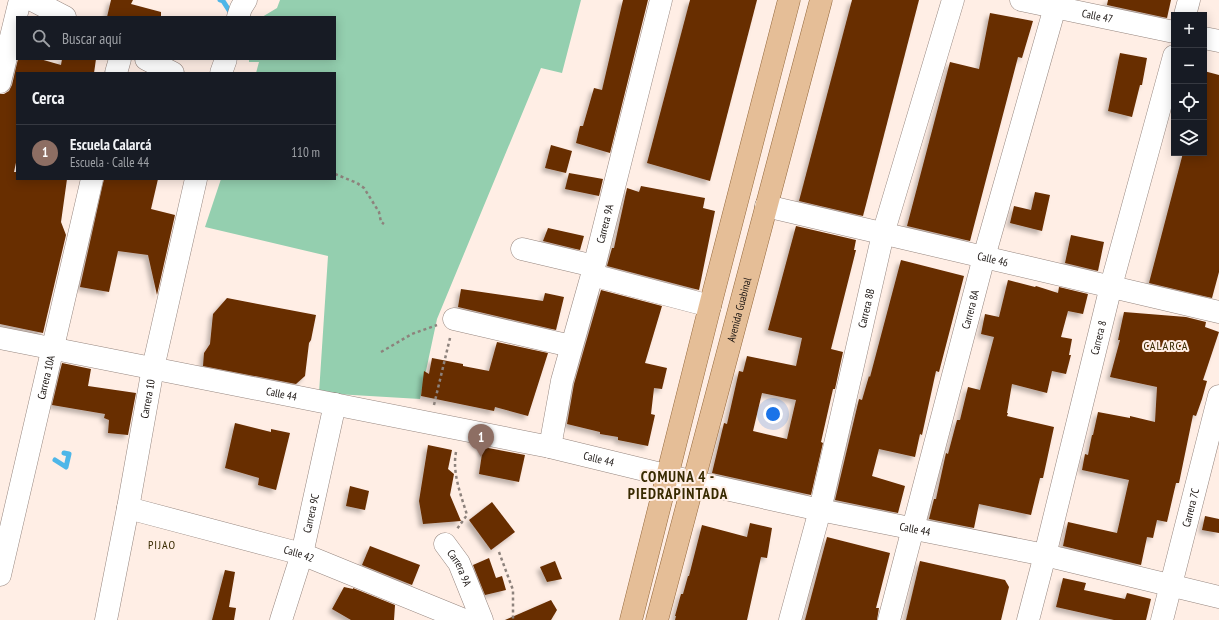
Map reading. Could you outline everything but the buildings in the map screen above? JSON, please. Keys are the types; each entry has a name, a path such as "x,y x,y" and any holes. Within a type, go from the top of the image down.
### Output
{"main road":[{"path":"630,620 789,0"},
{"name":"Avenida Guabinal","path":"657,620 821,0"}],"street":[{"path":"16,16 20,0"},
{"path":"32,0 63,16"},
{"path":"238,16 246,0"},
{"name":"Carrera 9A","path":"550,447 562,381 593,270 661,0"},
{"name":"Carrera 8B","path":"790,620 820,510 883,234 954,0"},
{"name":"Calle 47","path":"1021,0 1056,4 1171,31"},
{"path":"1186,12 1189,0"},
{"name":"Carrera 8A","path":"889,620 984,257 1056,4"},
{"path":"0,82 16,16"},
{"path":"1207,39 1219,41"},
{"path":"116,72 120,60"},
{"path":"148,60 171,72"},
{"path":"221,72 226,60"},
{"name":"Carrera 8","path":"1028,620 1111,286 1171,67"},
{"name":"Carrera 10A","path":"0,575 92,180"},
{"name":"Carrera 10","path":"106,620 153,368 196,180"},
{"name":"Calle 46","path":"766,206 1219,312"},
{"path":"522,249 710,306"},
{"path":"454,319 571,346"},
{"name":"Calle 44","path":"0,338 550,447 667,476 820,510 913,530 1045,555 1171,584 1219,597"},
{"name":"Carrera 7C","path":"1162,620 1219,396"},
{"name":"Carrera 9C","path":"281,620 302,554 335,404"},
{"name":"Calle 42","path":"128,508 302,554 464,620"},
{"name":"Carrera 9A","path":"446,544 459,563 482,620"}],"path":[{"path":"336,174 357,183 364,188 379,212 381,222 384,224"},
{"path":"381,352 412,334 454,319"},
{"path":"430,423 454,319"},
{"name":"Carrera 9A","path":"446,544 467,515 458,485 454,462 456,452"},
{"path":"499,552 513,590 513,620"}],"green space":[{"path":"280,0 581,0 562,73 541,68 437,319 420,399 319,393 328,256 205,227 221,180 336,180 336,72 256,72 259,62 249,62 249,60 336,60 336,16 264,16 277,8"}],"waterway":[{"path":"220,0 223,1 232,15"},
{"path":"55,460 66,467 69,454 64,453"}],"place":[{"name":"Escuela Calarcá","path":"481,457"}],"district":[{"name":"CALARCA","path":"1166,346"},
{"name":"COMUNA 4 - PIEDRAPINTADA","path":"678,486"},
{"name":"PIJAO","path":"162,545"}]}
